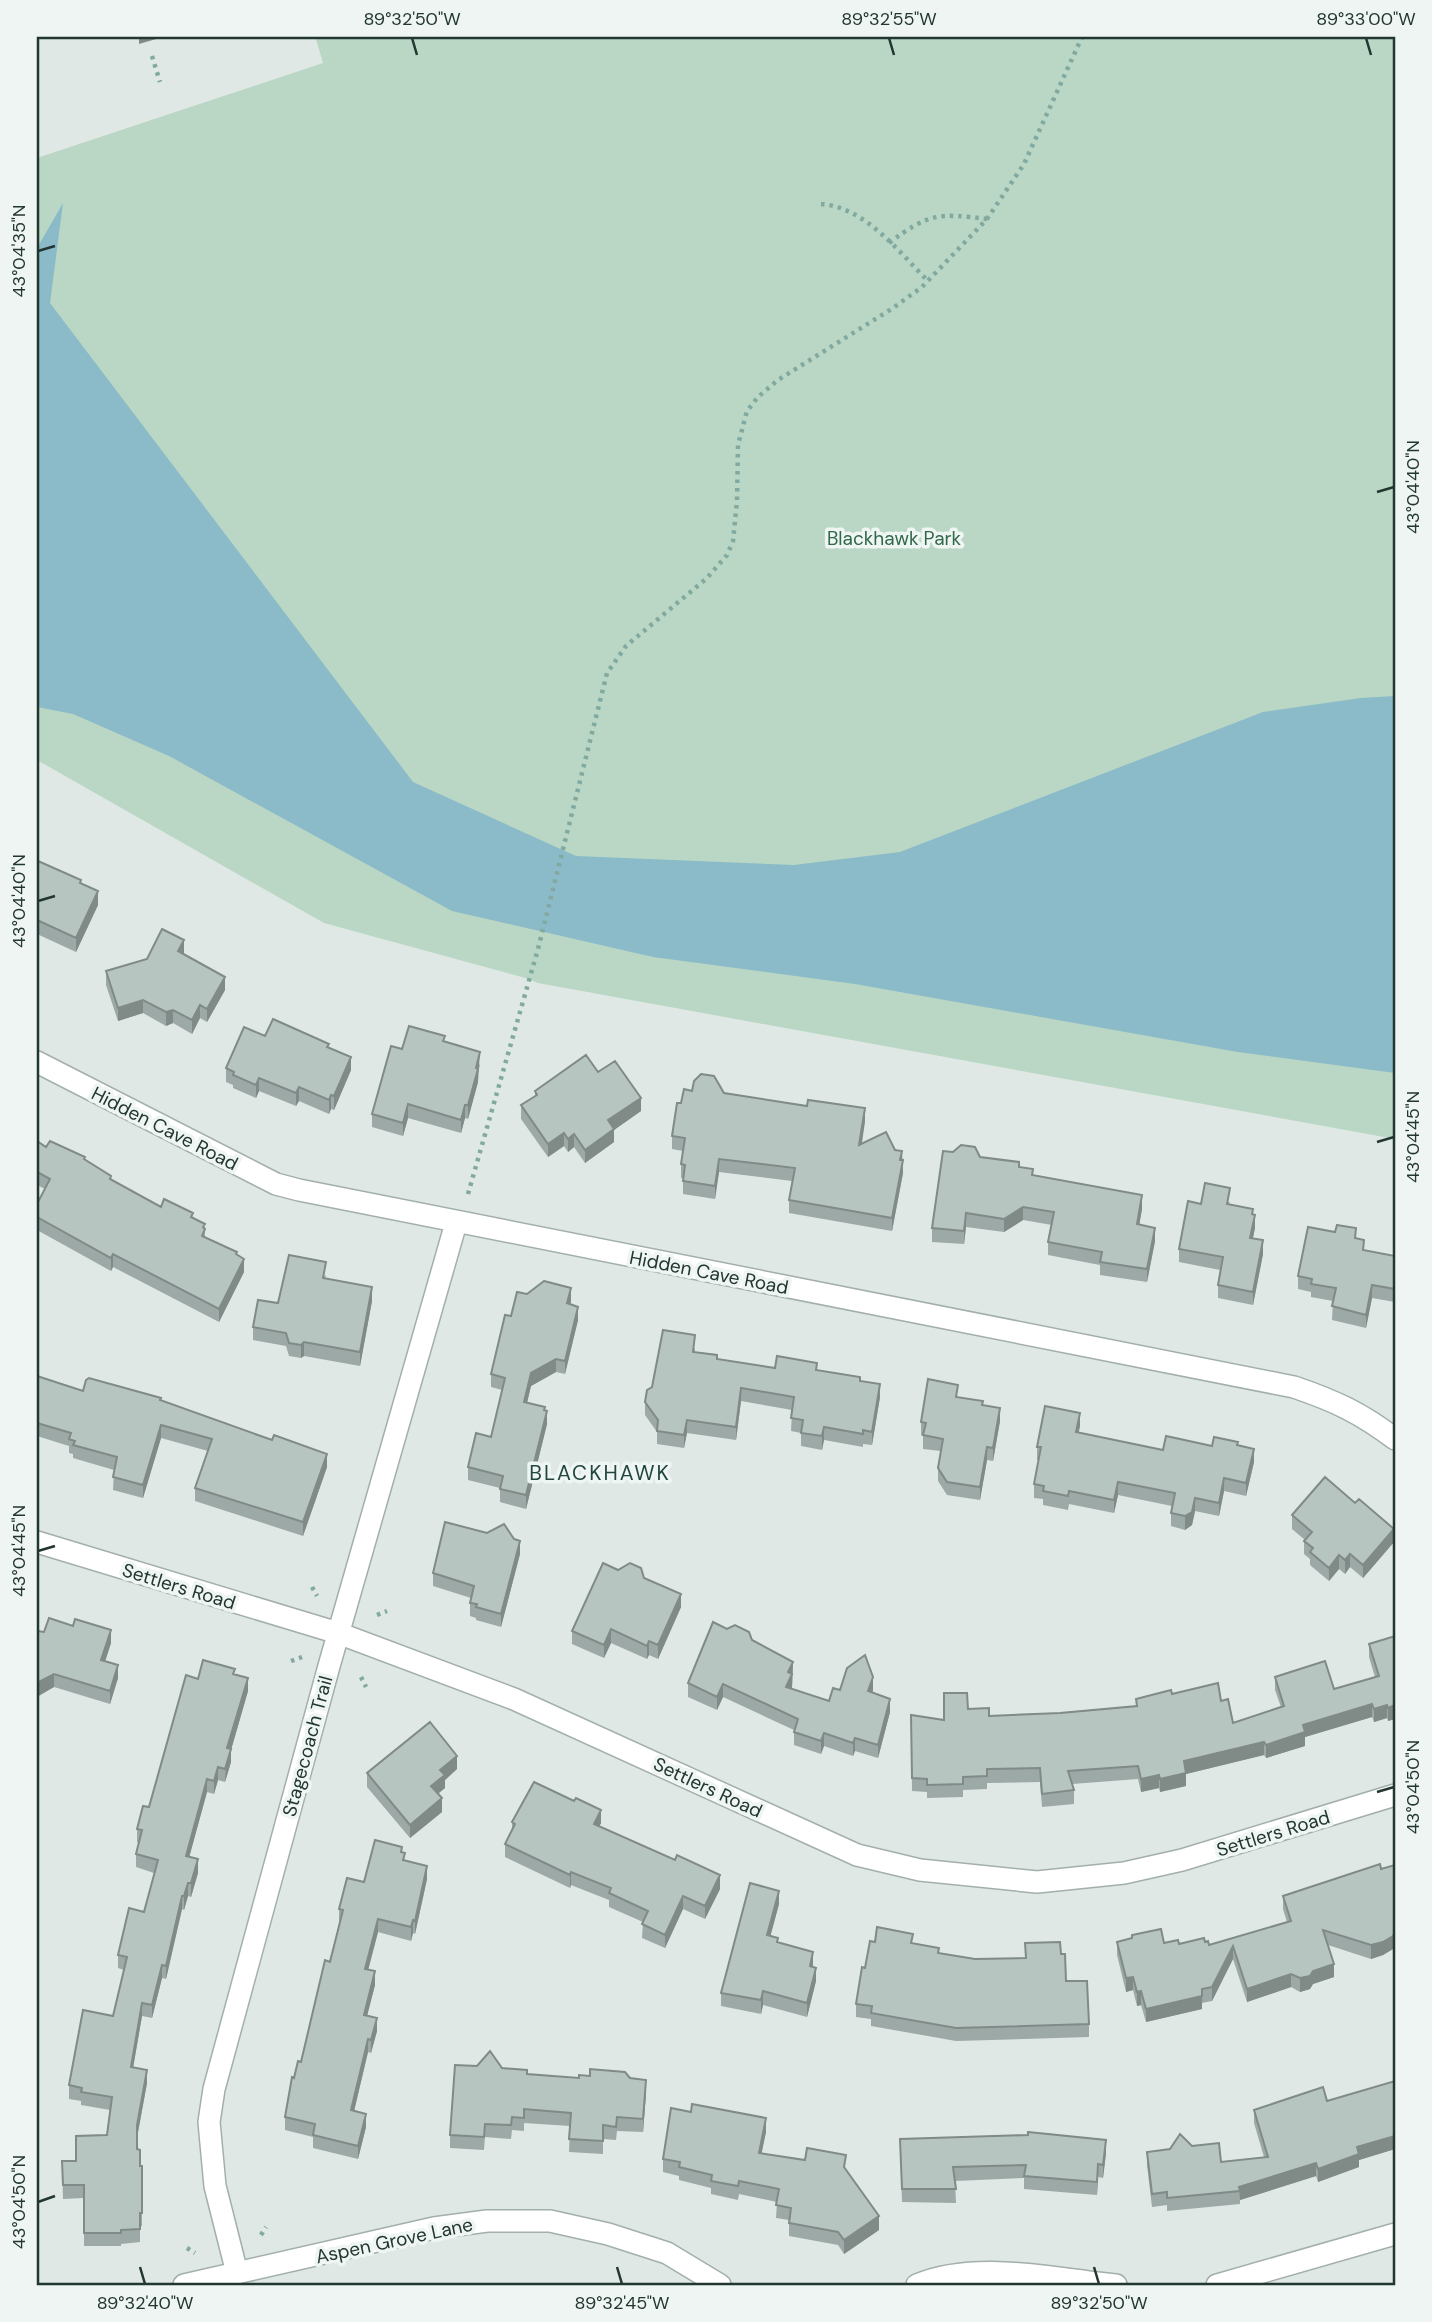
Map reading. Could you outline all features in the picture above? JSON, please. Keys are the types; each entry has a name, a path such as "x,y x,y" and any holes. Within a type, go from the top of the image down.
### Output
{"street":[{"name":"Hidden Cave Road","path":"37,1062 276,1184 456,1223 1294,1387 1339,1403 1368,1418 1395,1439"},
{"name":"Stagecoach Trail","path":"237,2273 215,2186 209,2122 213,2100 338,1633 456,1223"},
{"name":"Settlers Road","path":"37,1542 338,1633 514,1699 856,1855 920,1870 1037,1882 1124,1873 1182,1860 1395,1795"},
{"name":"Aspen Grove Lane","path":"184,2285 434,2228 487,2221 550,2221 608,2234 667,2253 720,2285"},
{"path":"1217,2285 1395,2234"},
{"path":"917,2285 966,2273 1008,2274 1116,2285"}],"path":[{"path":"468,1194 538,949 607,673 626,646 707,578 727,555 733,541 737,501 738,445 747,411 758,397 778,380 893,308 928,281 987,219 1024,164 1082,37"},
{"path":"152,56 159,82"},
{"path":"821,204 836,205 867,222 928,281"},
{"path":"889,243 930,217 950,215 987,219"},
{"path":"312,1587 317,1596"},
{"path":"377,1615 387,1611"},
{"path":"291,1661 302,1657"},
{"path":"361,1677 366,1687"},
{"path":"261,2235 266,2227"},
{"path":"187,2248 195,2253"}],"green space":[{"name":"Blackhawk Park","path":"1395,37 1395,1139 538,983 324,923 37,760 37,158 323,63 316,39"}],"water":[{"path":"63,203 50,303 413,782 576,856 794,865 900,852 1263,712 1361,698 1395,696 1395,1073 1238,1052 855,984 653,957 452,911 169,756 73,714 37,707 37,248"}],"building":[{"path":"38,861 81,880 80,883 98,891 76,938 37,920"},
{"path":"162,929 184,940 178,951 225,977 207,1009 200,1005 192,1020 173,1010 166,1012 143,1000 118,1008 106,971 147,959"},
{"path":"273,1019 351,1057 334,1096 331,1095 329,1100 299,1087 296,1093 259,1078 256,1085 233,1075 234,1072 226,1068 244,1027 265,1036"},
{"path":"409,1026 445,1036 443,1041 480,1052 468,1105 465,1105 461,1120 408,1104 403,1123 372,1114 391,1046 402,1049"},
{"path":"586,1055 598,1072 615,1061 641,1098 608,1120 614,1129 585,1150 574,1134 568,1139 564,1133 548,1144 521,1105 537,1095 535,1091"},
{"path":"701,1074 714,1076 724,1093 807,1106 808,1100 865,1108 859,1145 886,1132 895,1150 902,1151 900,1160 903,1160 892,1218 789,1200 795,1168 719,1159 715,1186 683,1181 685,1165 681,1164 685,1138 672,1136 677,1103 681,1103 684,1089 692,1091 694,1081"},
{"path":"37,1141 46,1147 50,1141 85,1157 84,1159 111,1176 110,1179 161,1207 164,1199 193,1213 191,1217 205,1224 202,1236 237,1252 236,1254 244,1259 219,1309 113,1254 111,1258 37,1217 37,1204 50,1179 37,1172"},
{"path":"961,1145 975,1147 980,1157 1019,1162 1019,1167 1033,1169 1032,1175 1142,1195 1137,1224 1155,1228 1147,1269 1100,1262 1102,1252 1048,1242 1054,1212 1023,1207 1004,1219 966,1213 964,1231 932,1228 943,1151 953,1152"},
{"path":"1205,1183 1230,1188 1227,1204 1253,1209 1252,1214 1255,1215 1250,1238 1263,1240 1253,1292 1218,1285 1223,1257 1179,1249 1188,1201 1201,1204"},
{"path":"1337,1225 1356,1228 1355,1238 1364,1240 1363,1250 1395,1256 1395,1289 1372,1285 1366,1315 1332,1306 1336,1288 1311,1284 1312,1279 1298,1276 1308,1227 1335,1232"},
{"path":"289,1255 326,1262 323,1278 372,1287 360,1352 304,1342 301,1345 289,1343 286,1333 253,1327 258,1300 278,1303"},
{"path":"544,1281 571,1288 567,1303 578,1307 565,1361 556,1359 531,1373 524,1402 545,1407 544,1410 547,1411 526,1495 500,1489 503,1476 468,1467 476,1433 491,1437 505,1378 491,1374 505,1315 511,1316 517,1292 527,1294"},
{"path":"663,1330 695,1335 693,1352 717,1355 717,1359 775,1368 777,1356 817,1363 816,1370 860,1377 860,1381 880,1384 872,1432 863,1430 863,1434 824,1427 822,1436 801,1433 803,1420 791,1418 794,1397 741,1388 736,1427 687,1420 684,1435 657,1431 658,1420 645,1402 647,1390 652,1387"},
{"path":"37,1376 83,1391 89,1378 161,1398 160,1400 272,1440 274,1435 327,1454 303,1522 195,1488 212,1439 161,1425 143,1485 113,1477 117,1457 73,1445 75,1441 69,1439 71,1433 37,1423"},
{"path":"928,1379 958,1385 956,1397 983,1401 982,1405 1000,1408 993,1448 987,1447 980,1487 947,1482 938,1468 943,1439 923,1435 926,1423 921,1422"},
{"path":"1045,1406 1080,1413 1076,1432 1163,1450 1166,1436 1212,1446 1214,1437 1238,1442 1237,1445 1254,1449 1246,1483 1224,1478 1219,1503 1195,1498 1192,1512 1185,1516 1171,1513 1175,1493 1118,1482 1114,1500 1069,1491 1068,1496 1043,1491 1044,1486 1034,1484 1041,1447 1037,1447"},
{"path":"1325,1477 1355,1503 1359,1499 1394,1529 1363,1565 1350,1554 1345,1560 1339,1555 1329,1568 1310,1552 1313,1548 1304,1541 1312,1532 1292,1515"},
{"path":"445,1522 487,1533 504,1524 514,1539 520,1541 501,1614 470,1603 474,1586 433,1573"},
{"path":"603,1563 618,1570 630,1563 641,1568 644,1578 681,1594 658,1645 649,1641 647,1646 611,1629 604,1645 572,1631"},
{"path":"49,1618 73,1626 75,1619 111,1630 101,1660 118,1665 110,1691 54,1674 37,1683 37,1631 44,1632"},
{"path":"713,1622 727,1629 735,1625 749,1632 752,1640 793,1662 788,1672 792,1674 786,1687 829,1701 833,1688 840,1690 847,1668 865,1655 873,1677 868,1691 890,1699 878,1745 855,1738 853,1743 824,1733 821,1741 794,1732 798,1719 723,1684 717,1697 688,1683"},
{"path":"1395,1636 1395,1705 1374,1709 1372,1704 1303,1725 1305,1732 1266,1745 1264,1742 1184,1761 1186,1773 1160,1779 1159,1775 1141,1779 1138,1766 1068,1771 1074,1790 1042,1794 1040,1768 987,1769 987,1776 963,1777 963,1784 927,1785 927,1779 912,1778 911,1715 944,1720 944,1693 967,1693 968,1709 989,1708 989,1716 1137,1706 1136,1699 1171,1690 1172,1694 1218,1683 1221,1701 1228,1699 1233,1723 1284,1706 1275,1677 1325,1661 1334,1689 1379,1676 1369,1644"},
{"path":"203,1660 235,1669 233,1674 248,1678 227,1748 231,1749 225,1769 218,1767 214,1781 207,1779 186,1856 198,1859 191,1883 188,1883 182,1896 166,1966 162,1965 152,2005 142,2003 131,2067 147,2070 137,2125 137,2149 140,2150 142,2166 140,2229 121,2230 121,2233 84,2233 84,2185 63,2185 62,2161 76,2161 76,2136 107,2135 112,2097 81,2092 82,2088 69,2085 83,2010 113,2016 127,1957 118,1955 129,1908 144,1912 158,1860 136,1854 142,1830 137,1829 143,1806 149,1807 186,1675 198,1679"},
{"path":"430,1722 457,1756 440,1770 445,1775 431,1786 442,1798 410,1825 367,1773"},
{"path":"534,1782 574,1801 576,1798 601,1810 594,1824 675,1860 677,1855 720,1875 705,1906 683,1896 665,1935 642,1924 648,1911 609,1893 611,1888 571,1872 570,1875 505,1844 515,1824 512,1822"},
{"path":"375,1840 402,1847 401,1852 405,1853 403,1860 427,1866 415,1921 413,1920 411,1927 378,1919 365,1969 375,1971 364,2015 377,2018 371,2040 368,2039 351,2110 366,2114 358,2146 313,2135 315,2124 285,2117 292,2077 294,2078 298,2061 301,2062 325,1960 330,1962 343,1910 339,1909 347,1878 364,1882"},
{"path":"1380,1864 1381,1869 1395,1865 1393,1936 1371,1945 1323,1930 1334,1964 1313,1971 1310,1976 1300,1978 1291,1974 1247,1989 1233,1946 1212,1987 1202,1989 1202,1996 1146,2009 1141,1991 1137,1992 1133,1977 1126,1978 1117,1942 1132,1938 1132,1935 1161,1929 1164,1943 1178,1940 1179,1944 1204,1938 1209,1945 1291,1921 1283,1896"},
{"path":"750,1883 779,1891 767,1935 778,1938 777,1942 813,1952 810,1966 816,1968 807,2003 763,1991 761,2000 721,1993"},
{"path":"877,1927 913,1934 911,1943 939,1948 938,1953 975,1959 1026,1958 1025,1943 1060,1942 1061,1954 1065,1954 1066,1981 1087,1981 1089,2024 956,2028 871,2013 872,2006 856,2004 862,1967 865,1968 870,1941 875,1942"},
{"path":"490,2051 502,2068 527,2070 527,2074 579,2078 579,2075 590,2076 590,2069 625,2072 630,2078 646,2080 643,2119 617,2117 616,2127 603,2125 603,2141 569,2139 571,2113 524,2109 524,2118 512,2117 511,2125 485,2124 484,2137 450,2135 455,2065 477,2066"},
{"path":"1395,2081 1395,2136 1357,2147 1359,2154 1318,2169 1316,2163 1239,2187 1240,2191 1167,2198 1167,2192 1152,2194 1147,2152 1170,2149 1180,2134 1192,2146 1219,2143 1221,2162 1268,2157 1254,2110 1323,2087 1327,2101"},
{"path":"692,2104 766,2118 759,2153 805,2160 807,2148 846,2155 844,2167 879,2216 844,2240 838,2232 789,2223 791,2208 776,2205 779,2189 739,2181 738,2186 711,2181 712,2175 679,2167 680,2162 663,2159 671,2108 691,2112"},
{"path":"1028,2132 1106,2140 1103,2165 1098,2164 1097,2182 1024,2176 1026,2165 953,2167 956,2189 902,2189 900,2139 1028,2135"}],"district":[{"name":"BLACKHAWK","path":"600,1473"}]}
